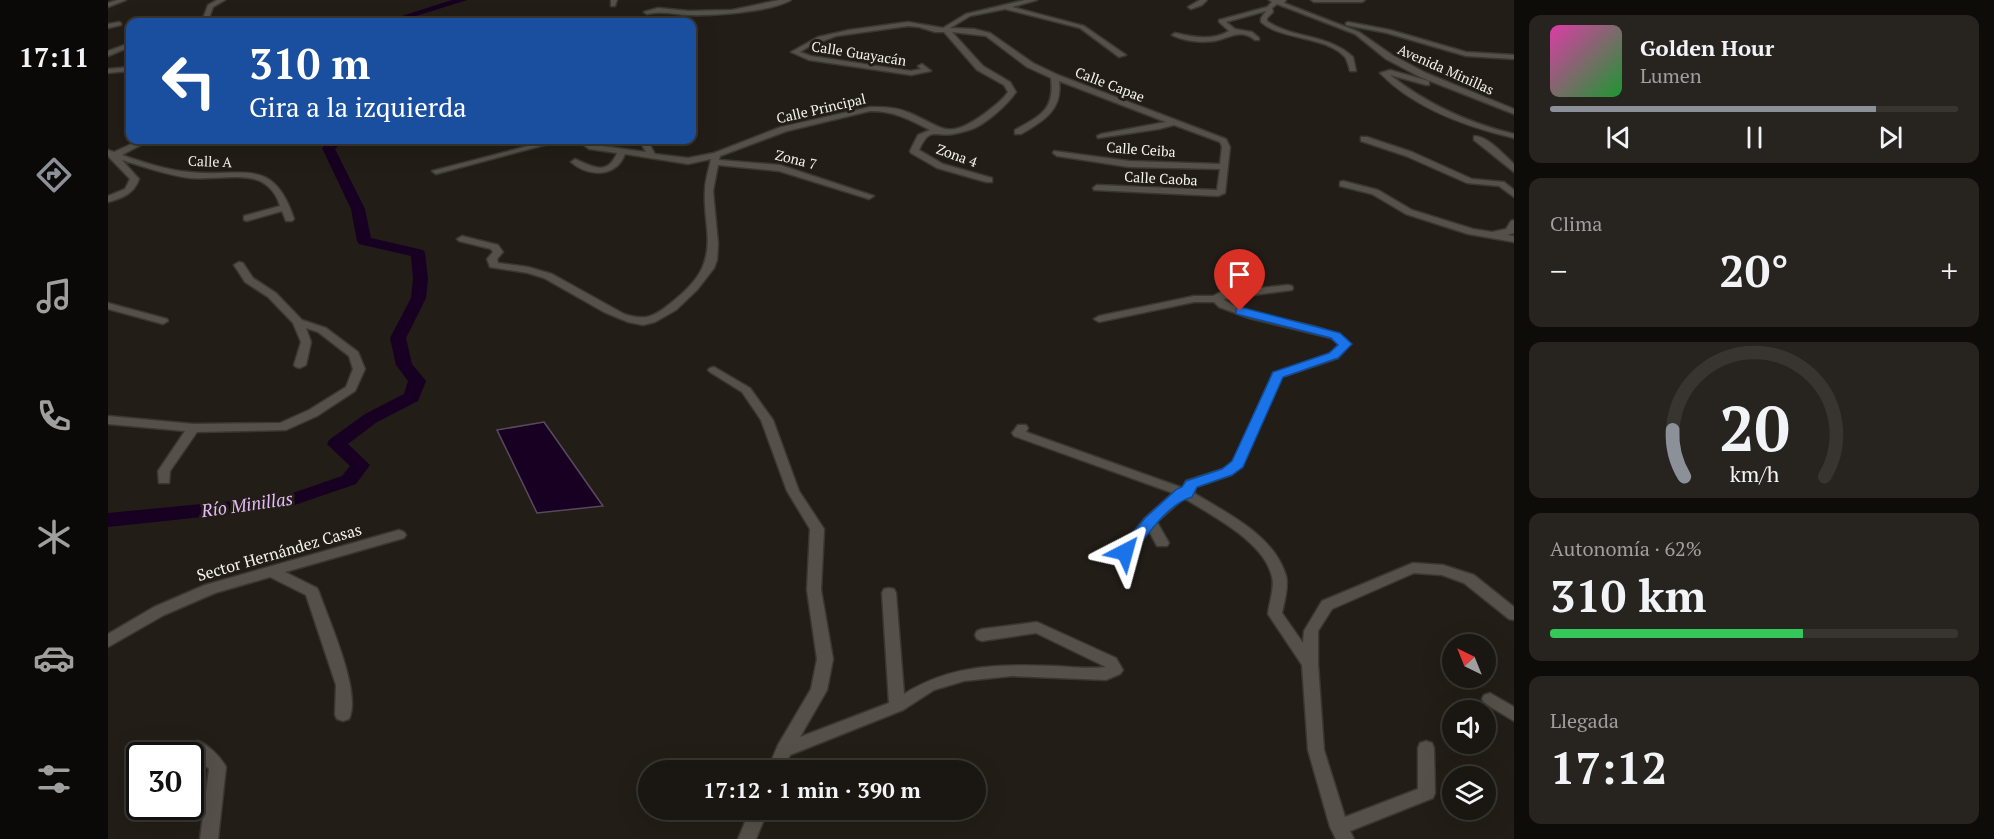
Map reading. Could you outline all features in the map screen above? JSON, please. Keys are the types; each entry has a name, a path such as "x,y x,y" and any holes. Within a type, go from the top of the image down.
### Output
{"street":[{"path":"108,5 123,0"},
{"path":"204,18 207,17 210,6 222,0"},
{"path":"647,12 658,10 689,13 736,9 788,0"},
{"path":"936,130 952,132 972,126 1007,100 1012,92 1007,84 980,68 946,30 947,27 968,15 1007,8 1034,0"},
{"path":"1191,7 1204,0"},
{"path":"1257,39 1250,33 1233,31 1221,21 1288,0"},
{"path":"1314,0 1362,0"},
{"path":"1273,3 1270,12 1264,18 1267,25 1286,33 1306,36 1336,49 1349,57 1353,69"},
{"name":"Avenida Minillas","path":"1273,3 1317,16 1358,33 1389,57 1416,72 1514,112"},
{"path":"1007,8 1082,27 1122,55"},
{"path":"1317,16 1388,31 1466,54 1514,57"},
{"path":"108,26 119,24"},
{"name":"Calle Guayacán","path":"922,66 927,71 911,73 809,58 795,52 824,36 908,24 946,30"},
{"name":"Calle Capae","path":"946,30 988,34 1030,65 1055,77 1223,141 1226,147 1222,191"},
{"path":"1175,35 1209,40 1233,31"},
{"path":"111,53 126,47"},
{"path":"111,53 126,51"},
{"path":"108,71 126,69"},
{"path":"120,70 126,75"},
{"path":"1467,93 1446,90 1390,72 1384,73 1405,91 1427,105 1483,129 1514,136"},
{"path":"1018,132 1041,119 1055,105 1058,93 1055,77"},
{"name":"Calle Principal","path":"588,144 592,147 688,161 715,158 784,129 870,109 904,113 936,130"},
{"path":"1101,136 1159,128 1174,122"},
{"name":"Zona 4","path":"936,130 921,137 914,151 940,166 989,180"},
{"path":"1477,138 1495,151 1514,170"},
{"path":"1364,139 1409,154 1470,181 1501,184 1514,194"},
{"path":"108,199 125,194 133,187 135,179 112,154 136,144"},
{"path":"436,171 543,144"},
{"path":"645,144 652,157"},
{"path":"575,162 588,170 610,169 618,164 622,152"},
{"name":"Calle Ceiba","path":"1057,153 1129,164 1225,167"},
{"name":"Calle A","path":"112,154 189,176 260,176 278,190 289,219"},
{"path":"462,239 495,247 498,252 492,259 494,265 535,271 589,297 606,309 642,322 653,320 687,295 706,275 713,258 709,191 715,158"},
{"name":"Zona 7","path":"715,158 780,168 869,196"},
{"path":"108,168 122,165"},
{"path":"1501,184 1501,179 1514,178"},
{"path":"1343,184 1375,192 1409,212 1471,232 1514,239"},
{"name":"Calle Caoba","path":"1097,188 1209,194 1222,191"},
{"path":"247,218 286,207"},
{"path":"1471,232 1510,232 1514,223"},
{"path":"239,265 249,280 272,295 298,322 306,342 300,365"},
{"path":"1099,319 1194,299 1216,299 1221,296 1288,288"},
{"path":"1125,552 1150,521 1184,493 1191,484 1227,472 1238,464 1277,375 1334,356 1346,344 1335,336 1240,311 1219,303 1216,299"},
{"path":"108,306 163,321"},
{"path":"108,420 193,428 282,427 313,413 351,389 359,369 354,354 322,330 298,322"},
{"path":"714,370 746,390 767,420 793,490 817,529 814,590 825,659 819,690 780,760"},
{"path":"164,480 164,471 193,428"},
{"path":"1022,428 1018,433 1184,493 1247,533 1268,553 1280,578 1275,614 1310,664"},
{"path":"1150,521 1162,543"},
{"name":"Sector Hernández Casas","path":"108,641 169,606 210,589 399,535"},
{"path":"1426,748 1427,793 1342,833 1316,750 1310,664 1311,632 1327,605 1413,568 1443,570 1469,579 1514,615"},
{"path":"270,571 312,592 344,685 343,715"},
{"path":"889,593 897,706"},
{"path":"784,750 897,706 929,686 964,675 1012,670 1106,674 1114,670 1111,662 1037,627 982,635"},
{"path":"1490,699 1514,715"},
{"path":"204,753 218,766 209,839"},
{"path":"747,839 755,820"}],"shaded area":[{"path":"544,422 603,506 537,513 497,430"}],"waterway":[{"name":"Río Minillas","path":"401,18 462,0"},
{"name":"Río Minillas","path":"108,520 286,502 349,480 361,465 336,444 371,418 412,397 417,381 404,365 398,338 419,298 418,253 364,241 358,209 328,148 333,144"}],"route":[{"path":"1125,552 1150,521 1182,492 1186,494 1191,484 1227,472 1238,464 1277,375 1334,356 1346,344 1335,336 1240,311"}]}
